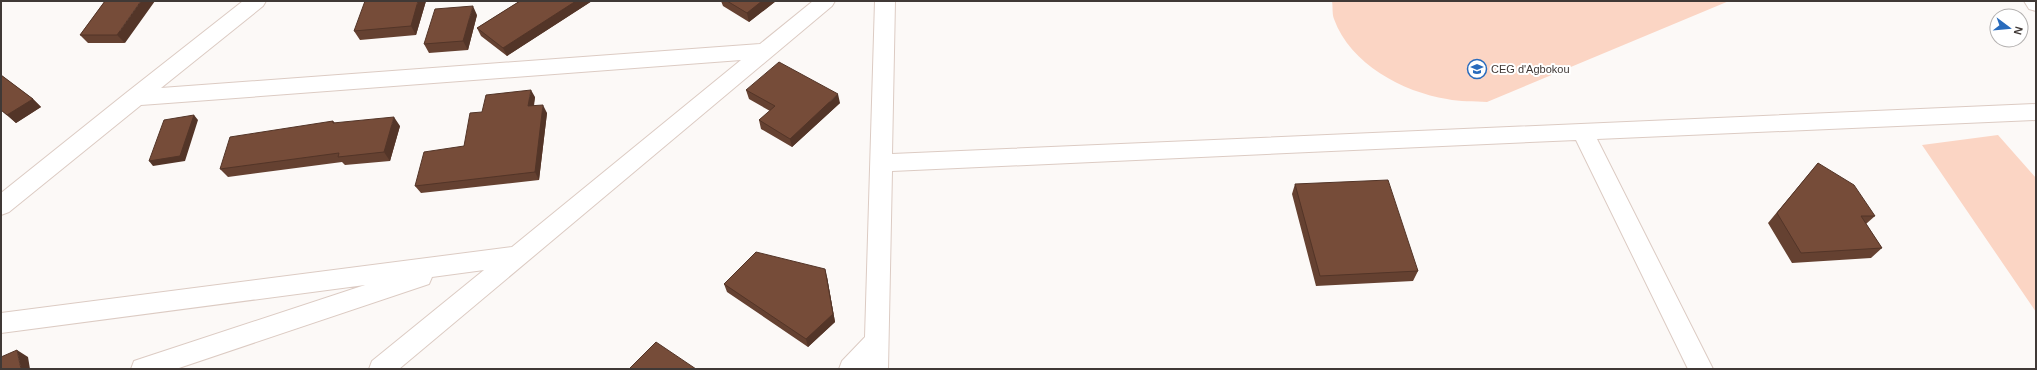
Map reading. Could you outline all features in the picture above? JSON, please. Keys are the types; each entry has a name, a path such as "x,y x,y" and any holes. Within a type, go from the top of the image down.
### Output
{"street":[{"path":"1,206 133,98 256,1"},
{"path":"381,369 825,1"},
{"path":"876,369 885,1"},
{"path":"133,98 764,51"},
{"path":"881,163 2036,112"},
{"path":"1583,132 1701,369"},
{"path":"1,323 516,256"},
{"path":"143,369 471,261"},
{"path":"851,369 876,342"}],"shaded area":[{"path":"1332,1 1729,1 1487,102 1457,101 1430,95 1413,90 1380,73 1352,50 1342,35 1333,17"},
{"path":"1998,135 2036,178 2036,312 1922,145"}],"building":[{"path":"105,1 141,1 117,35 80,35"},
{"path":"365,1 418,1 411,26 354,31"},
{"path":"520,1 576,1 503,48 477,28"},
{"path":"727,1 762,1 747,13"},
{"path":"473,6 463,41 424,44 435,9"},
{"path":"779,62 838,94 790,139 759,120 775,106 746,90"},
{"path":"1,75 33,99 7,115 1,110"},
{"path":"531,90 528,106 543,105 535,172 415,186 424,152 464,146 470,113 482,112 486,95"},
{"path":"194,115 180,156 149,161 164,120"},
{"path":"394,117 384,152 338,157 339,153 220,169 230,137 333,121 333,123"},
{"path":"1818,163 1854,185 1875,216 1861,216 1882,248 1801,253 1777,213"},
{"path":"1388,180 1418,271 1320,276 1295,184"},
{"path":"756,252 825,269 833,314 806,339 724,284"},
{"path":"656,342 696,369 629,369"},
{"path":"17,350 21,369 1,369 1,357"}],"place":[{"name":"CEG d'Agbokou","path":"1477,69"}]}
